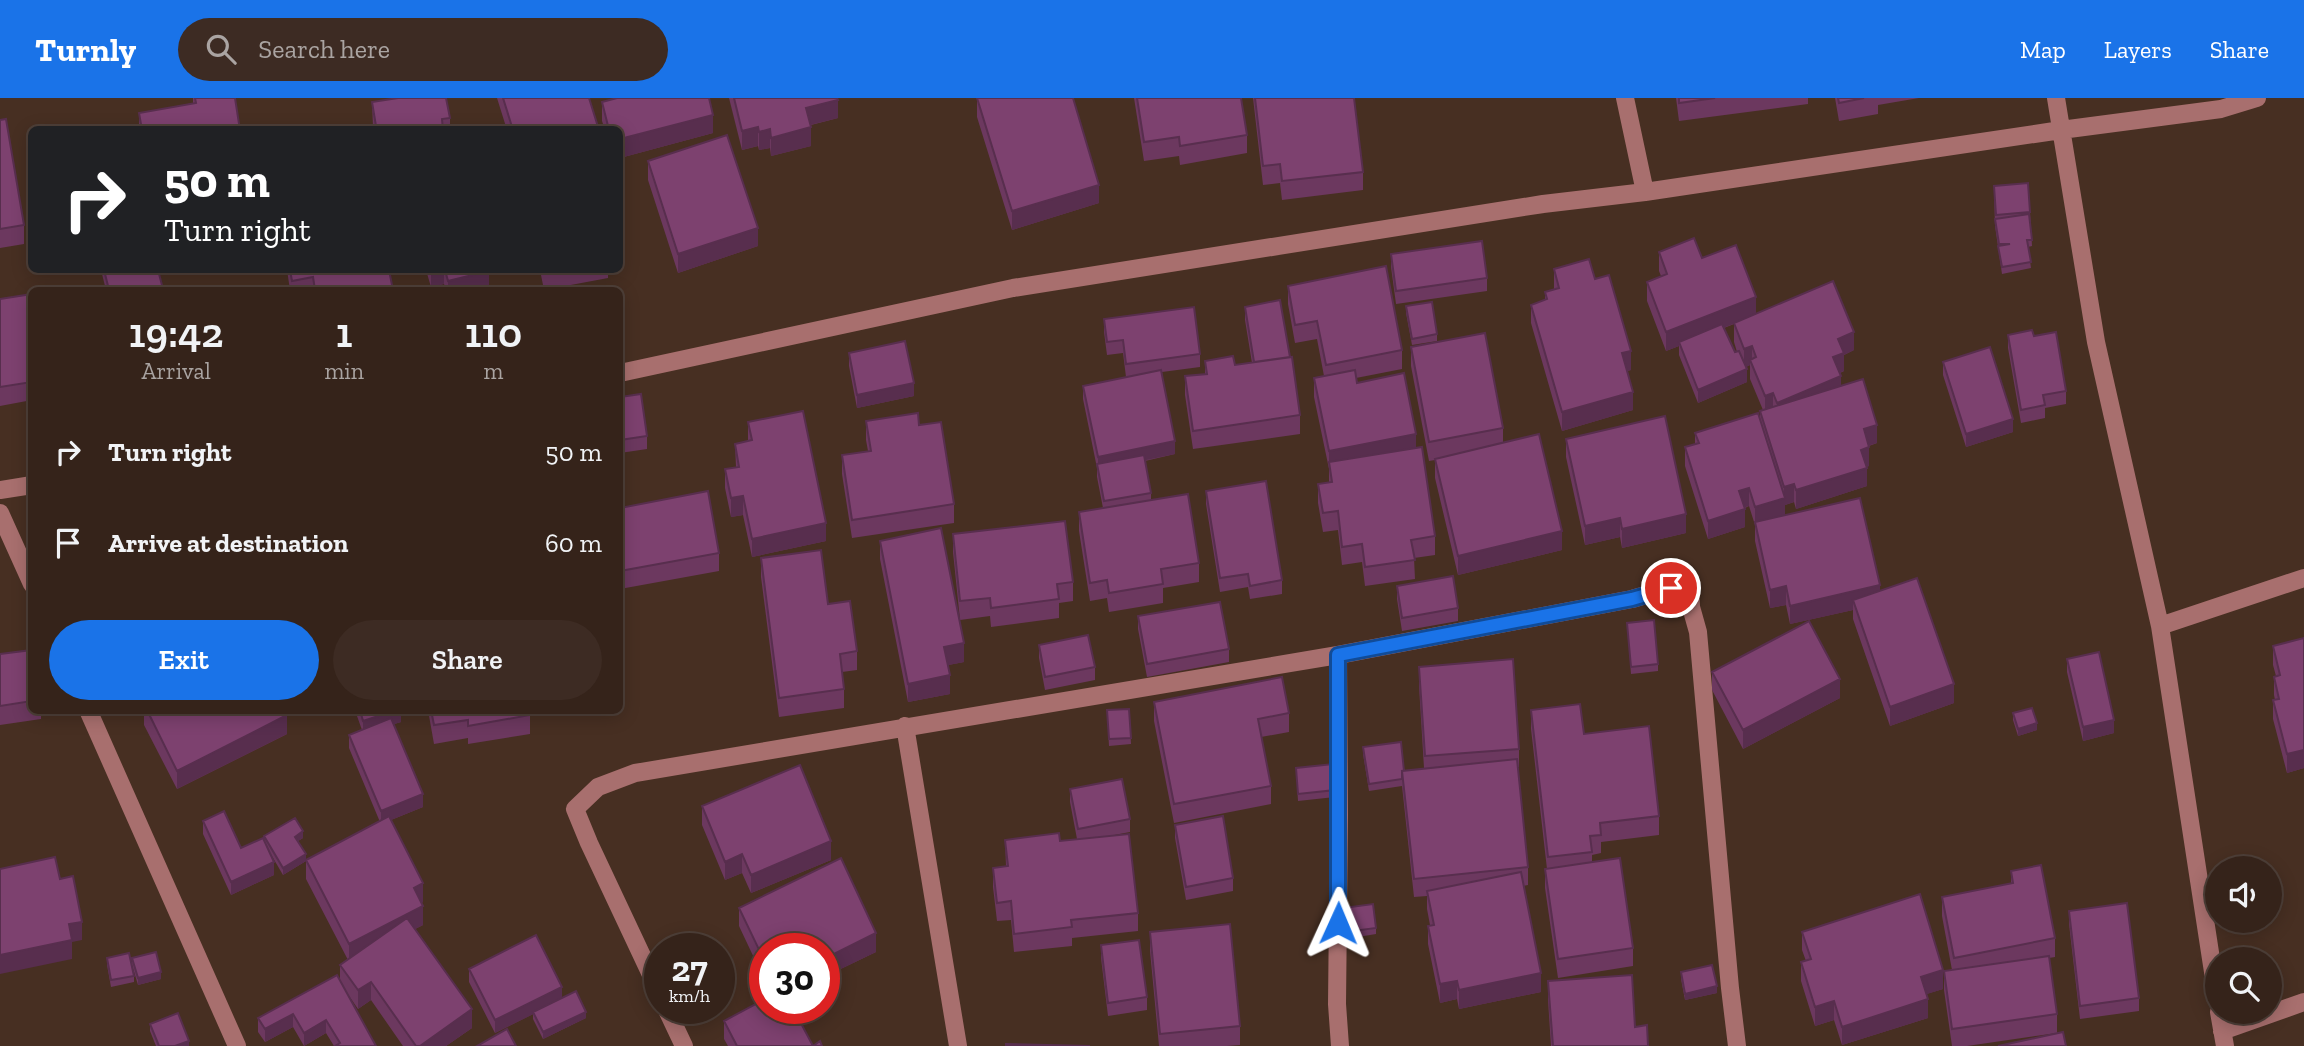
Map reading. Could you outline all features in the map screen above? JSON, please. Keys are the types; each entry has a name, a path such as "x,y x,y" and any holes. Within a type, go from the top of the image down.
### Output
{"street":[{"path":"1625,98 1645,192"},
{"path":"2056,98 2096,342 2160,626 2209,947"},
{"path":"623,372 1013,288 1543,204 1645,192 2221,109 2257,98"},
{"path":"0,491 28,486"},
{"path":"0,513 28,575"},
{"path":"2160,626 2304,578"},
{"path":"644,961 575,809 598,787 635,774 905,726 1338,655 1632,599 1690,582 1691,607 1698,632 1737,1046"},
{"path":"1338,655 1337,1004 1340,1046"},
{"path":"90,714 237,1046"},
{"path":"905,726 958,1046"},
{"path":"2223,1039 2304,1002"},
{"path":"674,1024 684,1046"}],"building":[{"path":"195,98 235,98 239,126 141,126 139,113 196,103"},
{"path":"398,98 446,98 450,118 442,119 443,126 376,126 372,102"},
{"path":"503,98 589,98 598,126 512,126"},
{"path":"617,98 709,98 713,115 623,138 623,126 608,126 602,102"},
{"path":"734,98 838,100 806,108 811,127 771,138 770,129 759,132 758,127 742,131"},
{"path":"977,98 1073,98 1099,185 1012,211"},
{"path":"1137,98 1241,98 1247,135 1180,146 1179,137 1144,142"},
{"path":"1255,98 1354,98 1363,172 1282,181 1280,164 1263,166"},
{"path":"1679,98 1715,98 1679,103"},
{"path":"1838,98 1864,98 1839,103"},
{"path":"6,119 24,225 0,229 0,120"},
{"path":"727,135 758,228 678,254 648,161"},
{"path":"2028,183 2030,212 1996,215 1994,186"},
{"path":"2029,214 2032,240 2027,240 2031,262 2002,267 1998,246 2010,244 1999,244 1995,219"},
{"path":"1694,238 1702,258 1736,245 1756,297 1666,332 1647,282 1667,274 1659,252"},
{"path":"1482,241 1487,278 1396,291 1391,254"},
{"path":"1589,259 1595,279 1609,275 1631,351 1622,353 1633,392 1562,412 1531,305 1547,299 1545,292 1559,288 1554,269"},
{"path":"1386,266 1402,350 1326,365 1317,321 1295,325 1288,286"},
{"path":"105,273 159,273 162,287 108,287"},
{"path":"291,273 390,273 392,287 315,287 313,277 292,281"},
{"path":"446,273 481,273 448,281"},
{"path":"1833,281 1854,332 1838,339 1844,353 1833,357 1841,376 1777,403 1773,393 1765,396 1750,360 1756,357 1752,346 1744,349 1734,323"},
{"path":"28,295 28,383 0,387 0,299"},
{"path":"1280,300 1290,357 1254,362 1245,307"},
{"path":"1432,302 1437,334 1412,339 1406,306"},
{"path":"1194,307 1200,354 1126,364 1123,340 1107,342 1104,319"},
{"path":"1722,324 1735,352 1739,351 1747,369 1698,390 1679,342"},
{"path":"2032,330 2034,336 2056,332 2066,391 2043,395 2045,405 2021,410 2008,335"},
{"path":"1485,333 1503,428 1429,442 1411,347"},
{"path":"905,341 914,383 857,395 849,353"},
{"path":"1990,347 2013,419 1966,434 1943,362"},
{"path":"1233,356 1235,365 1292,357 1300,415 1193,431 1185,376 1207,374 1205,361"},
{"path":"1161,370 1175,441 1098,457 1083,386"},
{"path":"1355,370 1357,383 1404,373 1416,434 1329,451 1314,378"},
{"path":"1863,379 1877,425 1864,429 1869,447 1861,450 1867,468 1796,490 1794,484 1784,487 1760,411"},
{"path":"641,394 647,436 623,440 623,397"},
{"path":"803,411 826,523 752,539 743,496 731,498 725,469 739,467 735,444 752,440 748,422"},
{"path":"918,413 919,425 941,422 954,504 852,520 842,455 871,451 866,421"},
{"path":"1758,413 1785,498 1755,507 1749,488 1739,491 1745,509 1708,521 1685,447 1699,443 1695,433"},
{"path":"1665,416 1686,514 1622,529 1620,518 1585,526 1566,439"},
{"path":"1539,434 1562,531 1458,556 1435,459"},
{"path":"1422,447 1435,536 1411,540 1415,560 1365,567 1362,544 1342,547 1338,511 1323,513 1318,484 1332,482 1329,462"},
{"path":"1144,455 1151,493 1104,501 1097,464"},
{"path":"1266,481 1282,580 1250,586 1248,574 1220,578 1206,491"},
{"path":"708,491 719,553 623,570 623,507"},
{"path":"1188,494 1199,563 1161,569 1163,584 1109,593 1107,580 1090,583 1079,512"},
{"path":"1860,498 1880,585 1790,606 1786,586 1770,590 1755,522"},
{"path":"1065,521 1073,582 1057,584 1059,599 991,608 990,598 960,601 953,534"},
{"path":"941,528 964,643 944,647 950,675 908,684 880,541"},
{"path":"821,550 828,604 850,601 857,651 840,654 844,689 779,698 761,558"},
{"path":"1453,576 1458,608 1402,618 1397,586"},
{"path":"1917,578 1954,684 1890,707 1853,600"},
{"path":"1220,602 1229,649 1147,664 1138,616"},
{"path":"1654,620 1658,664 1631,667 1627,623"},
{"path":"1809,621 1840,679 1743,730 1712,672"},
{"path":"1088,635 1095,667 1045,677 1039,645"},
{"path":"2304,638 2304,750 2287,754 2273,700 2279,699 2274,677 2280,675 2273,646"},
{"path":"28,650 28,702 0,706 0,654"},
{"path":"2099,652 2114,720 2083,727 2067,659"},
{"path":"1513,659 1519,749 1425,756 1419,667"},
{"path":"1282,677 1289,713 1258,719 1271,786 1174,804 1154,702"},
{"path":"1580,704 1584,734 1649,726 1659,816 1600,823 1601,835 1590,836 1592,852 1548,857 1531,710"},
{"path":"2032,708 2037,723 2018,729 2013,713"},
{"path":"1129,709 1131,738 1109,739 1107,710"},
{"path":"149,714 287,715 177,771"},
{"path":"361,714 385,714 363,721"},
{"path":"432,714 530,714 468,726 468,720 434,725"},
{"path":"391,718 423,794 381,811 349,735"},
{"path":"1401,742 1404,771 1402,779 1369,784 1363,747"},
{"path":"1517,759 1528,867 1414,879 1402,771"},
{"path":"1333,764 1335,790 1298,794 1296,768"},
{"path":"800,765 831,841 751,875 742,854 725,862 702,806"},
{"path":"1122,779 1130,819 1078,829 1070,789"},
{"path":"224,811 241,848 263,838 274,862 231,882 203,821"},
{"path":"389,816 423,883 414,888 423,906 349,944 306,860"},
{"path":"1223,816 1233,878 1186,887 1175,825"},
{"path":"295,818 303,831 295,837 306,854 283,868 264,836"},
{"path":"1059,833 1060,841 1129,834 1138,913 1071,920 1072,927 1014,934 1011,901 997,903 993,868 1008,866 1005,840"},
{"path":"55,857 60,879 73,876 82,922 69,924 72,940 0,955 0,869"},
{"path":"841,858 876,933 840,951 840,933 751,933 739,908"},
{"path":"1620,858 1633,948 1558,959 1545,869"},
{"path":"2041,865 2055,938 1954,958 1942,897 2013,883 2011,871"},
{"path":"1521,872 1541,973 1459,990 1457,981 1440,984 1428,926 1434,925 1427,891"},
{"path":"1920,894 1943,970 1921,977 1928,999 1842,1027 1834,1001 1815,1007 1801,962 1811,959 1802,932"},
{"path":"2127,903 2139,998 2080,1006 2069,911"},
{"path":"1373,904 1376,928 1346,932 1343,908"},
{"path":"407,918 472,1009 420,1046 416,1046 371,982 358,990 340,965"},
{"path":"1230,924 1240,1026 1160,1034 1150,932"},
{"path":"536,935 562,987 495,1020 469,969"},
{"path":"1139,940 1147,997 1108,1003 1101,945"},
{"path":"156,952 161,972 138,978 132,958"},
{"path":"129,953 134,976 111,980 107,958"},
{"path":"2049,956 2057,1014 1952,1029 1944,971"},
{"path":"1712,965 1717,986 1685,994 1681,972"},
{"path":"337,975 376,1046 335,1046 340,1043 326,1020 304,1033 293,1014 265,1029 258,1018"},
{"path":"1632,975 1635,1027 1647,1025 1648,1046 1553,1046 1548,981"},
{"path":"576,991 586,1012 543,1032 533,1012"},
{"path":"749,1008 749,1024 801,1024 813,1046 737,1046 726,1024 735,1024 735,1015"},
{"path":"178,1013 189,1041 175,1046 159,1046 150,1024"},
{"path":"507,1029 516,1046 477,1046"},
{"path":"2063,1032 2066,1046 1998,1046"},
{"path":"1006,1044 1090,1046 1006,1046"}],"route":[{"path":"1338,923 1338,655 1632,599 1671,588"}]}
